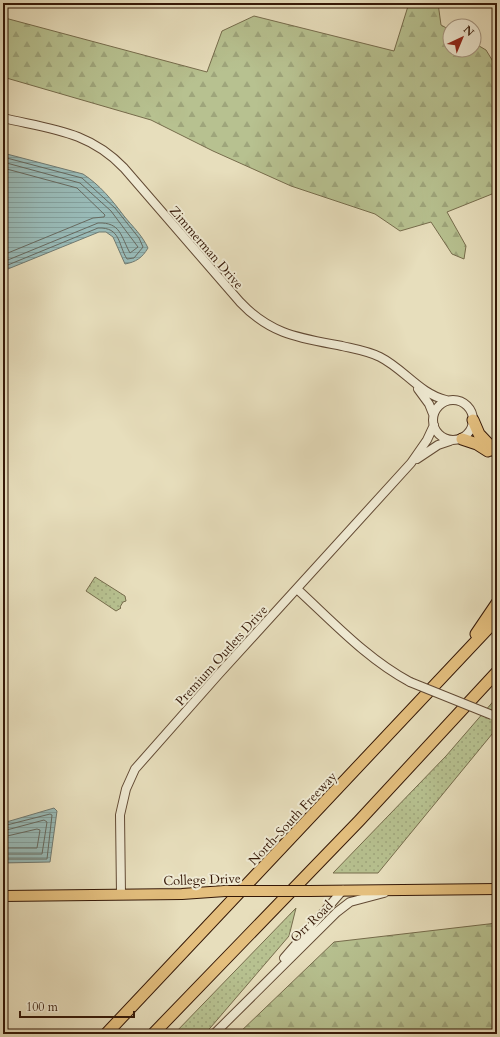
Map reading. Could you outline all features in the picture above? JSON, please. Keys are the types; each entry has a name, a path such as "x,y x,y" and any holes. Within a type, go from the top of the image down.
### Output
{"highway":[{"path":"473,420 482,438 497,453"},
{"path":"462,439 484,448 497,458"},
{"path":"456,663 497,603"},
{"name":"North-South Freeway","path":"106,1034 497,620"},
{"path":"153,1034 359,821 497,672"}],"main road":[{"name":"College Drive","path":"3,896 225,891 497,888"}],"street":[{"name":"Zimmerman Drive","path":"3,118 71,134 86,139 105,150 124,168 240,302 261,322 274,329 295,336 371,353 395,366 423,395 434,414"},
{"name":"Zimmerman Drive","path":"405,376 433,396 446,400"},
{"path":"446,400 455,400 464,403 470,410 473,420 470,431 462,439 450,441 438,435 434,425 434,414 437,407 446,400"},
{"name":"Premium Outlets Drive","path":"121,894 120,815 126,789 136,769 148,752 411,463 427,440 434,425"},
{"name":"Premium Outlets Drive","path":"411,463 438,445 450,441"},
{"path":"297,589 388,670 410,682 495,716"},
{"name":"Orr Road","path":"214,1034 343,906 360,899 397,889"},
{"name":"Orr Road","path":"255,992 343,890"}],"green space":[{"path":"409,3 438,3 442,26 442,58 482,58 482,48 486,50 497,68 497,192 447,212 466,246 464,259 452,254 431,222 400,231 375,214 291,186 213,151 151,120 3,77 3,24 5,18 207,72 222,31 254,16 394,51"},
{"path":"95,577 125,596 126,601 123,602 120,607 121,608 116,611 86,591"},
{"path":"497,697 497,728 378,873 333,873 446,756"},
{"path":"296,908 289,936 211,1027 204,1034 174,1034"},
{"path":"497,923 497,1034 238,1034 334,942"},
{"path":"324,1030 369,1034 306,1034"}],"water":[{"path":"3,153 83,174 95,183 115,204 143,239 148,248 146,251 138,259 125,264 113,237 106,232 99,232 3,271"},
{"path":"54,808 57,811 50,862 3,863 3,823"}]}
